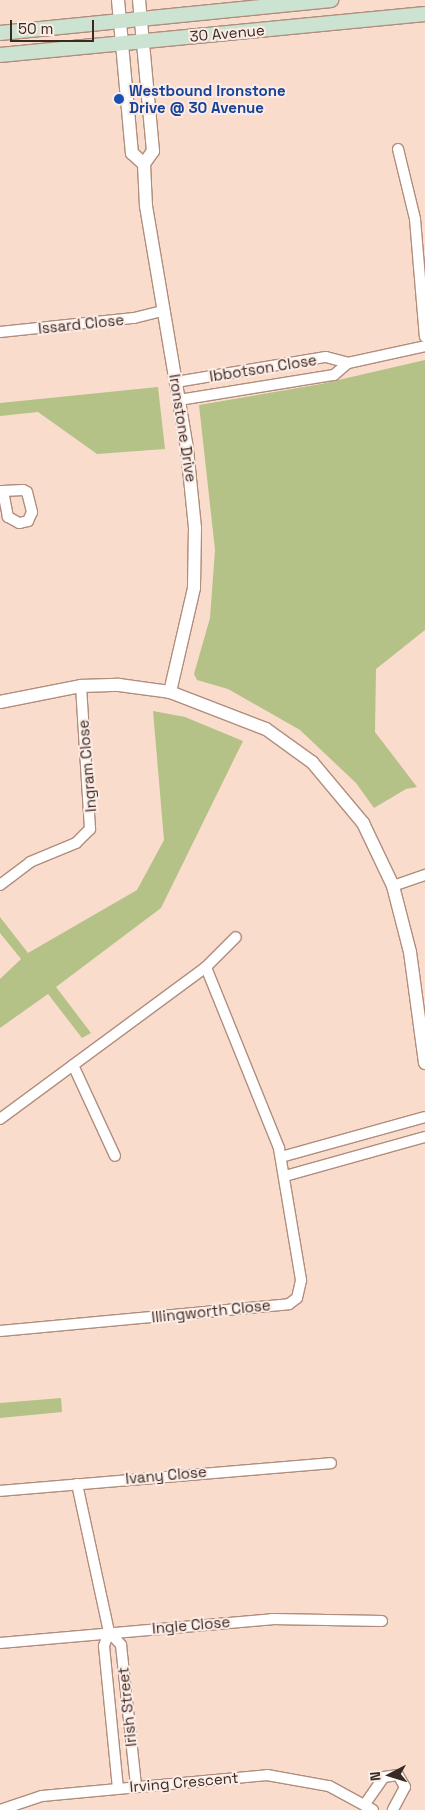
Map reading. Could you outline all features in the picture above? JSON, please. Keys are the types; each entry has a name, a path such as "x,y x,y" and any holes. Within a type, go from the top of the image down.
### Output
{"main road":[{"name":"30 Avenue","path":"0,32 331,0"},
{"name":"30 Avenue","path":"0,55 425,14"}],"street":[{"name":"Ironstone Drive","path":"118,0 132,153 144,164 162,311 176,382 192,484 196,559 190,612 170,692"},
{"name":"Ironstone Drive","path":"139,0 153,151 144,164"},
{"path":"398,149 415,219 425,337"},
{"name":"Issard Close","path":"0,332 134,318 162,311"},
{"name":"Ibbotson Close","path":"179,400 334,375 348,364 425,346"},
{"name":"Ibbotson Close","path":"176,382 326,357 348,364"},
{"path":"0,702 80,686 119,685 170,692 266,729 312,762 363,823 393,886 410,952 425,1063"},
{"name":"Ingram Close","path":"0,885 30,862 76,843 90,829 80,686"},
{"path":"393,886 425,876"},
{"path":"0,1119 206,967 236,937"},
{"name":"Illingworth Close","path":"0,1331 289,1304 297,1298 301,1280 281,1157 206,967"},
{"path":"73,1065 115,1156"},
{"path":"281,1157 425,1117"},
{"path":"285,1176 425,1137"},
{"name":"Ivany Close","path":"0,1491 331,1463"},
{"name":"Irish Street","path":"77,1484 109,1632 120,1645 136,1786"},
{"name":"Ingle Close","path":"0,1643 272,1619 382,1621"},
{"name":"Irish Street","path":"109,1632 104,1646 118,1788"},
{"path":"111,1710 128,1709"},
{"name":"Irving Crescent","path":"0,1810 42,1796 267,1775 292,1777 328,1786 369,1807 384,1777 398,1774 405,1787 393,1810"}],"green space":[{"path":"425,360 425,630 376,669 375,732 417,787 406,789 374,808 356,783 300,730 228,689 197,680 194,674 210,618 215,550 199,405 321,384"},
{"path":"158,387 165,449 97,454 38,412 0,416 0,403"},
{"path":"153,711 185,717 243,741 161,908 56,987 91,1033 82,1038 48,994 0,1028 0,979 21,959 0,933 0,917 28,953 137,890 164,840"},
{"path":"61,1398 62,1412 0,1418 0,1403"}],"place":[{"name":"Westbound Ironstone Drive @ 30 Avenue","path":"119,99"}]}
